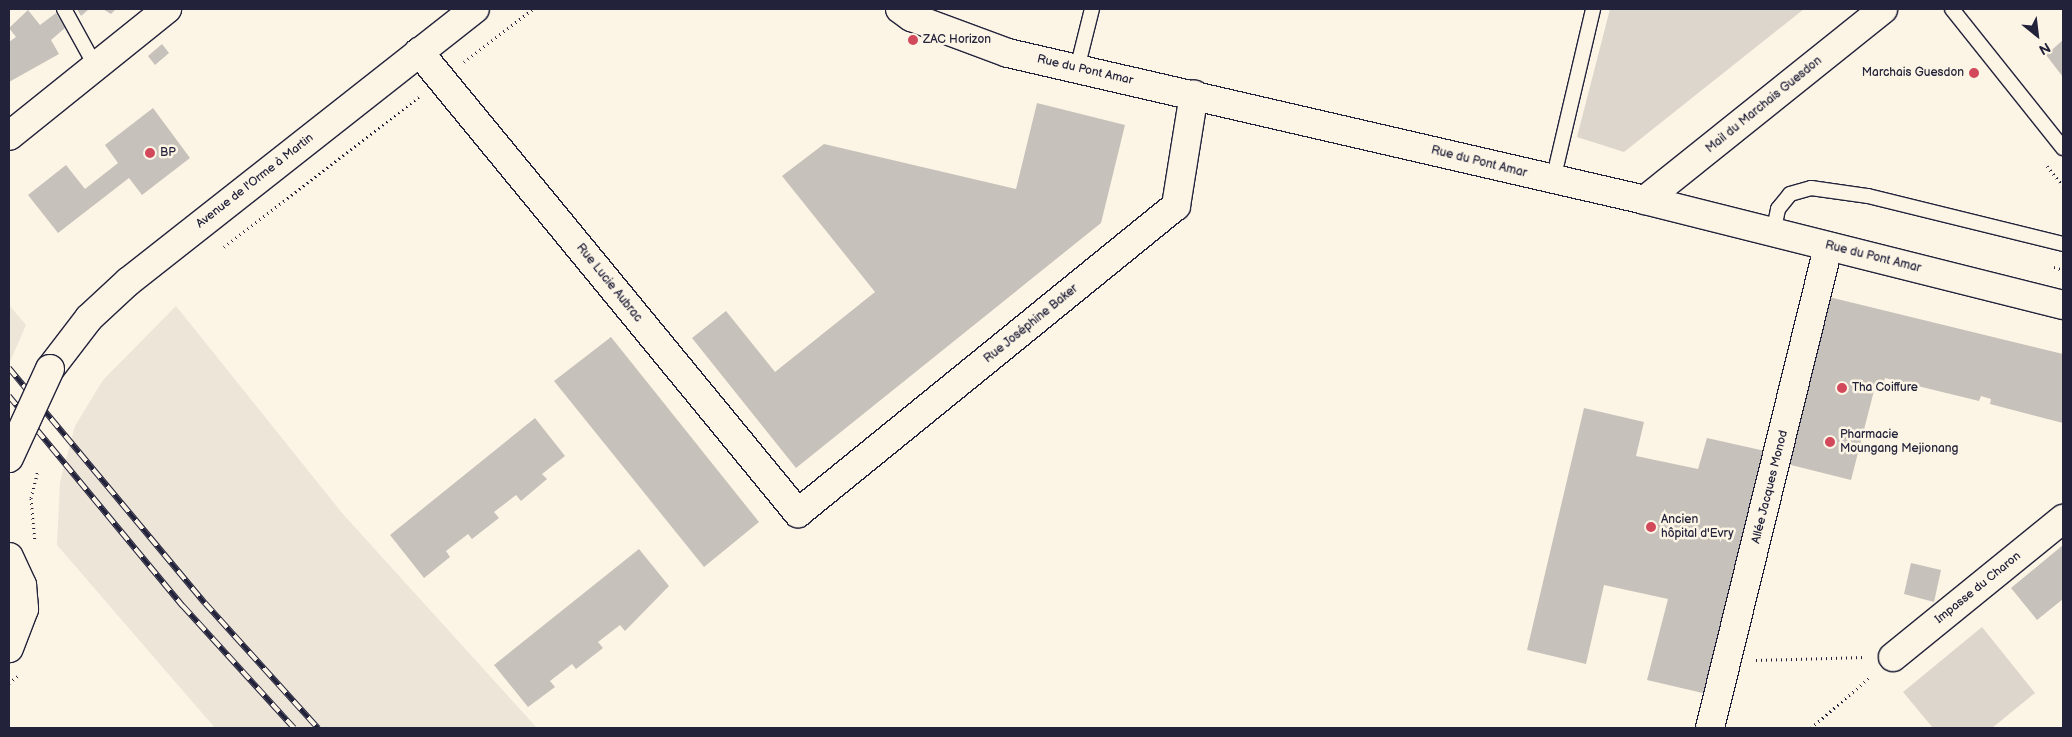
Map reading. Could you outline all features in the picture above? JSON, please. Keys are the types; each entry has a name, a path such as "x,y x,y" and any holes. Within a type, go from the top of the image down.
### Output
{"street":[{"path":"9,136 166,9"},
{"name":"Avenue de l'Orme à Martin","path":"9,458 50,368 89,318 130,281 475,9"},
{"name":"Rue du Pont Amar","path":"900,9 910,17 1008,53 1194,94 1645,200 2063,306"},
{"name":"Mail du Marchais Guesdon","path":"1645,200 1883,9"},
{"name":"Rue Lucie Aubrac","path":"419,52 798,513"},
{"name":"Rue Joséphine Baker","path":"798,513 1176,206 1194,94"},
{"name":"Allée Jacques Monod","path":"1710,728 1828,246"},
{"name":"Impasse du Charon","path":"1893,657 2063,519"},
{"path":"9,556 22,585 24,609 9,648"}],"lane":[{"path":"64,9 96,67"},
{"path":"1077,68 1092,9"},
{"path":"1554,180 1593,9"},
{"path":"1952,9 2063,148"},
{"path":"1773,232 1778,210 1790,194 1811,188 1868,196 2063,244"}],"path":[{"path":"455,69 534,9"},
{"path":"219,250 424,93"},
{"path":"1728,660 1893,657"},
{"path":"1812,728 1893,657"},
{"path":"9,683 20,675"}],"shaded area":[{"path":"1610,9 1804,9 1624,152 1577,137"},
{"path":"9,305 26,325 9,364"},
{"path":"176,306 342,513 537,728 215,728 57,545 60,482 75,426 103,380"},
{"path":"1982,627 2035,693 1992,728 1933,728 1903,692"}],"building":[{"path":"77,9 89,9 81,16"},
{"path":"103,9 116,9 111,14"},
{"path":"28,10 40,25 56,13 65,28 51,40 59,54 9,82 9,42 16,37 9,28"},
{"path":"2063,40 2063,77 2046,55"},
{"path":"162,44 169,53 155,65 148,56"},
{"path":"1037,103 1125,125 1101,223 796,468 692,338 726,311 775,372 875,292 782,176 824,144 1016,189"},
{"path":"153,108 190,158 142,195 129,178 58,233 28,195 66,165 85,189 118,163 105,145"},
{"path":"1829,297 2063,354 2063,423 1990,404 1991,399 1981,396 1979,401 1885,378 1883,385 1876,383 1851,480 1787,464"},
{"path":"611,337 759,522 704,567 554,381"},
{"name":"Ancien hôpital d'Evry","path":"1584,408 1644,422 1636,456 1698,469 1707,438 1765,451 1707,694 1647,680 1668,599 1604,585 1586,664 1527,650"},
{"path":"535,418 565,456 542,474 547,479 521,501 516,495 494,512 499,518 472,539 468,534 446,551 450,557 424,578 390,535"},
{"path":"2063,545 2063,599 2037,620 2011,588"},
{"path":"639,549 669,586 625,631 620,625 598,642 603,648 576,669 572,664 550,681 555,687 528,707 494,665"},
{"path":"1911,563 1941,570 1934,602 1904,594"}],"railway":[{"path":"9,368 205,603 318,728"},
{"path":"9,396 183,606 294,728"}],"place":[{"name":"ZAC Horizon","path":"913,40"},
{"name":"Marchais Guesdon","path":"1974,73"},
{"name":"BP","path":"150,153"},
{"name":"Tha Coiffure","path":"1842,388"},
{"name":"Pharmacie Moungang Mejionang","path":"1830,442"},
{"name":"Ancien hôpital d'Evry","path":"1651,527"}]}
